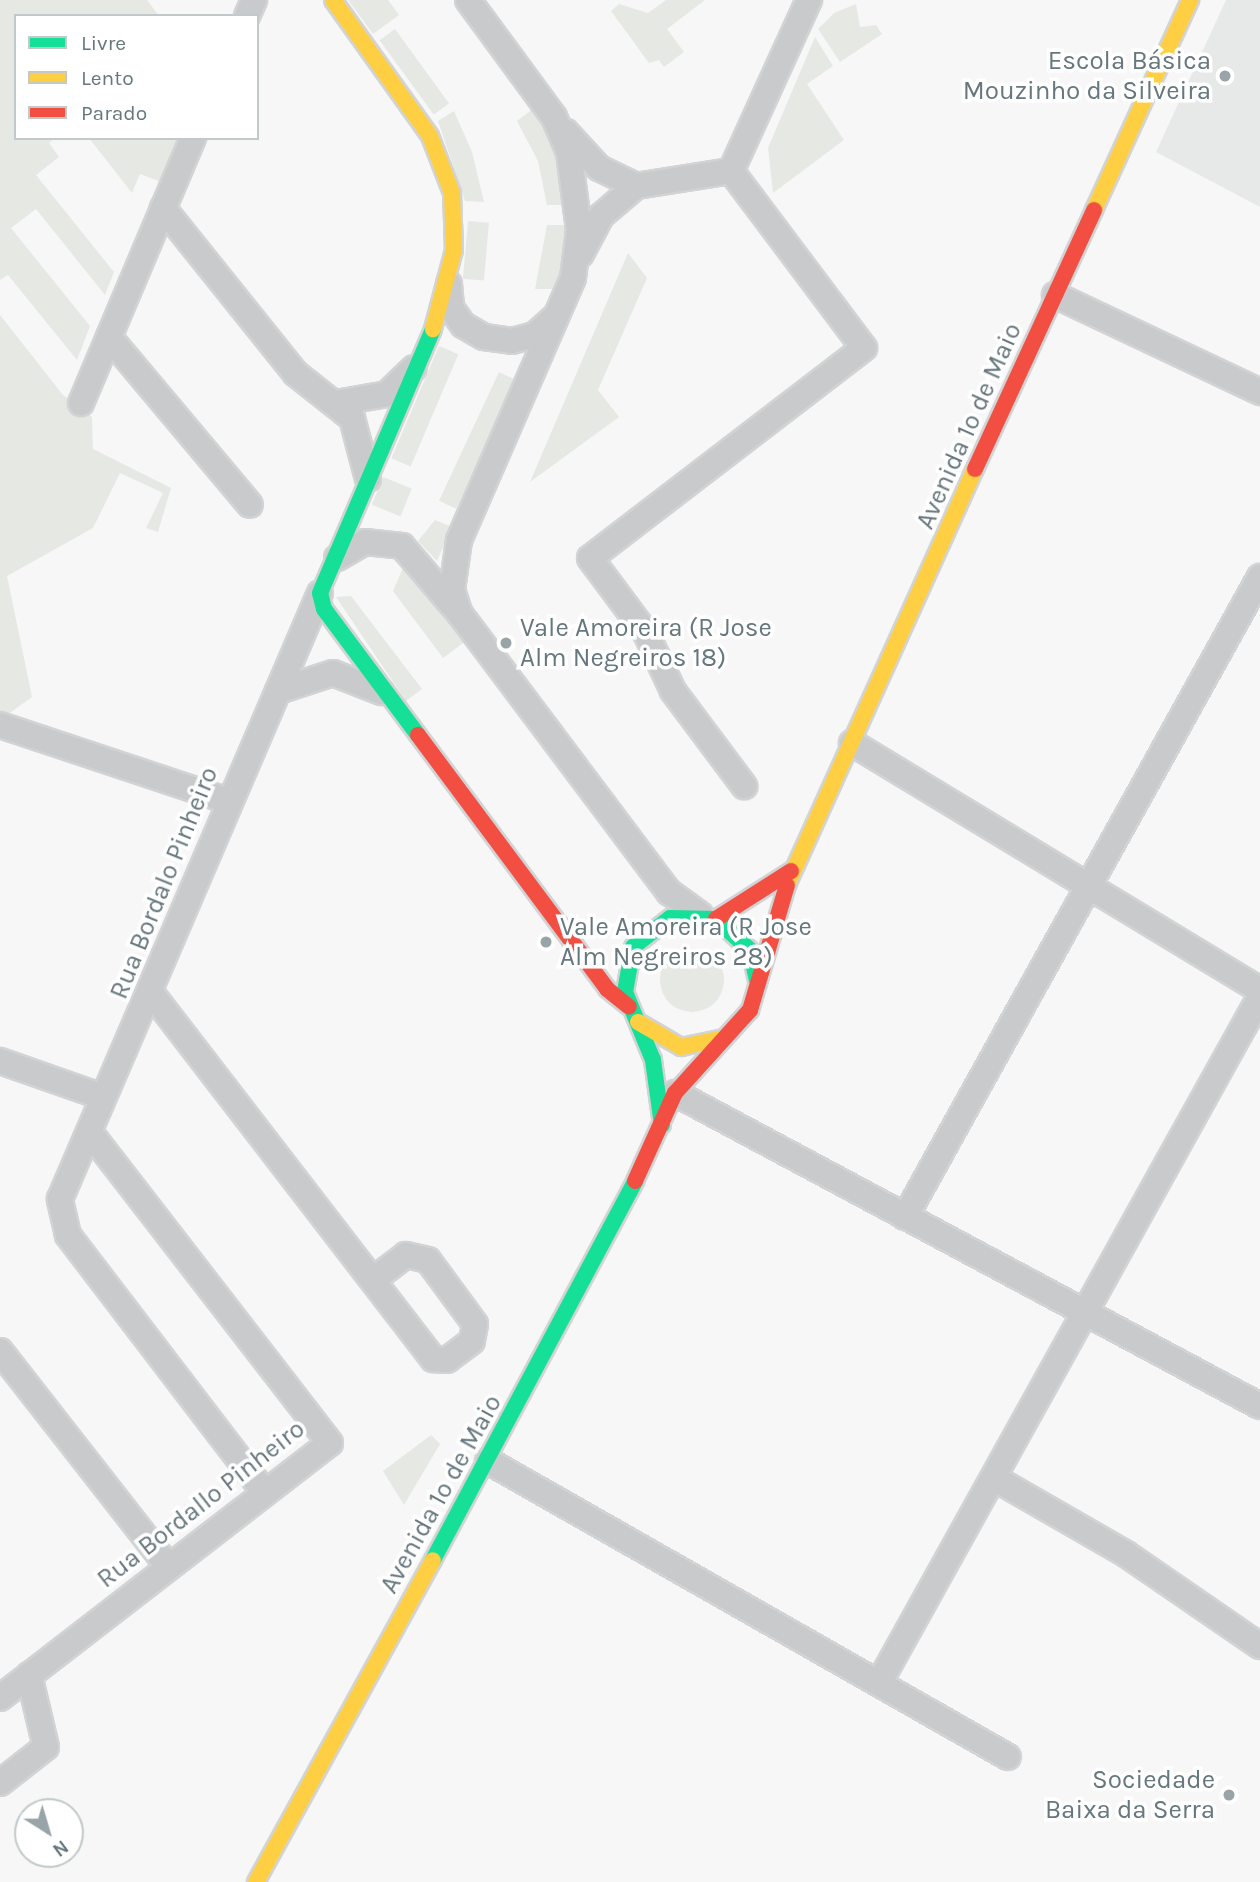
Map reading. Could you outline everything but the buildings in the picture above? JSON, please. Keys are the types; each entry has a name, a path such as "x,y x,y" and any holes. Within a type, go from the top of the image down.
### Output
{"main road":[{"path":"333,0 430,136 452,193 449,284 421,361 320,593 332,625 382,693 607,989 629,1007 653,1060 662,1127"},
{"name":"Avenida 1º de Maio","path":"256,1882 488,1461 662,1127 675,1093 750,1010 791,872 1190,0"},
{"path":"629,1007 624,977 633,947 670,918 708,917 791,872"},
{"path":"708,917 745,944 757,980"},
{"path":"638,1022 681,1047 730,1034"}],"street":[{"path":"468,0 554,117 599,168 636,186"},
{"path":"732,170 809,0"},
{"path":"554,117 575,183 573,278"},
{"path":"81,402 192,140"},
{"path":"460,614 452,569 459,540 601,216 636,186 732,170"},
{"path":"732,170 864,348 590,558 646,633 673,691 744,786"},
{"path":"163,208 295,373 335,403 361,435 368,483"},
{"path":"449,284 451,308 463,325 484,337 512,341 535,335 559,313"},
{"path":"1055,295 1260,392"},
{"path":"109,337 250,505"},
{"path":"335,403 387,394 421,361"},
{"path":"337,558 365,542 402,546 460,614 669,891 708,917"},
{"path":"905,1217 1260,577"},
{"name":"Rua Bordalo Pinheiro","path":"265,1493 63,1226 60,1199 103,1097 152,993 229,802 320,593"},
{"path":"278,691 333,673 382,693"},
{"path":"0,725 229,802"},
{"path":"852,743 1260,990"},
{"path":"152,993 374,1279"},
{"path":"879,1682 994,1478 1081,1314 1260,997"},
{"path":"0,1061 103,1097"},
{"path":"675,1093 1081,1314 1260,1406"},
{"name":"Rua Bordallo Pinheiro","path":"0,1698 330,1443 90,1132"},
{"path":"0,1351 169,1567"},
{"path":"488,1461 1008,1757"},
{"path":"994,1478 1126,1554 1260,1646"},
{"path":"0,1783 46,1747 29,1675"}],"shaded area":[{"path":"0,0 147,0 158,14 14,14 14,140 53,140 49,143 59,157 36,175 114,272 105,295 36,209 11,228 90,326 77,360 8,275 0,280"},
{"path":"348,0 388,0 399,15 373,34"},
{"path":"666,0 705,0 667,29 684,52 664,67 659,60 649,63 611,11 619,4 648,13"},
{"name":"Escola Básica Mouzinho da Silveira","path":"1226,0 1260,0 1260,207 1156,152"},
{"path":"856,4 860,27 876,25 882,34 840,62 818,29 834,13"},
{"path":"395,29 449,103 434,115 380,40"},
{"path":"815,37 833,66 807,84 844,140 773,193 768,148"},
{"path":"534,108 555,152 567,205 547,205 538,161 517,121"},
{"path":"454,111 472,152 484,202 465,201 438,121"},
{"path":"91,140 178,140 161,182 140,174 132,193"},
{"path":"468,221 489,223 484,281 463,279"},
{"path":"547,225 567,225 564,258 556,289 535,289"},
{"path":"628,253 647,278 598,390 619,417 530,482"},
{"path":"0,315 63,395 92,417 93,449 171,488 158,532 146,528 163,493 120,473 93,528 7,576 32,697 7,715 0,713"},
{"path":"439,346 458,354 411,467 391,458"},
{"path":"499,372 516,380 456,509 439,501"},
{"path":"383,477 412,489 401,516 372,505"},
{"path":"435,520 452,527 437,561 418,541"},
{"path":"405,563 466,641 443,658 393,591"},
{"path":"351,596 422,689 406,701 336,597"},
{"path":"686,948 698,948 715,957 722,968 722,992 715,1003 698,1012 686,1012 674,1007 665,998 660,986 660,974 665,962 674,953"},
{"path":"431,1435 440,1444 404,1505 383,1471"}],"traffic: fast":[{"path":"418,735 324,609 320,593 433,329"},
{"path":"662,1125 653,1060 625,992 633,947 670,918 716,919 750,950 757,980"},
{"path":"433,1560 635,1181"}],"traffic: slow":[{"path":"333,0 430,136 452,193 454,250 433,329"},
{"path":"1094,210 1190,0"},
{"path":"787,885 975,469"},
{"path":"638,1022 681,1047 724,1038"},
{"path":"256,1882 433,1560"}],"traffic: jam":[{"path":"975,469 1094,210"},
{"path":"418,735 607,989 629,1007"},
{"path":"716,919 791,871"},
{"path":"635,1181 675,1093 750,1010 787,885"}],"place":[{"name":"Escola Básica Mouzinho da Silveira","path":"1225,76"},
{"name":"Vale Amoreira (R Jose Alm Negreiros 18)","path":"506,643"},
{"name":"Vale Amoreira (R Jose Alm Negreiros 28)","path":"546,942"},
{"name":"Sociedade Baixa da Serra","path":"1229,1795"}]}
